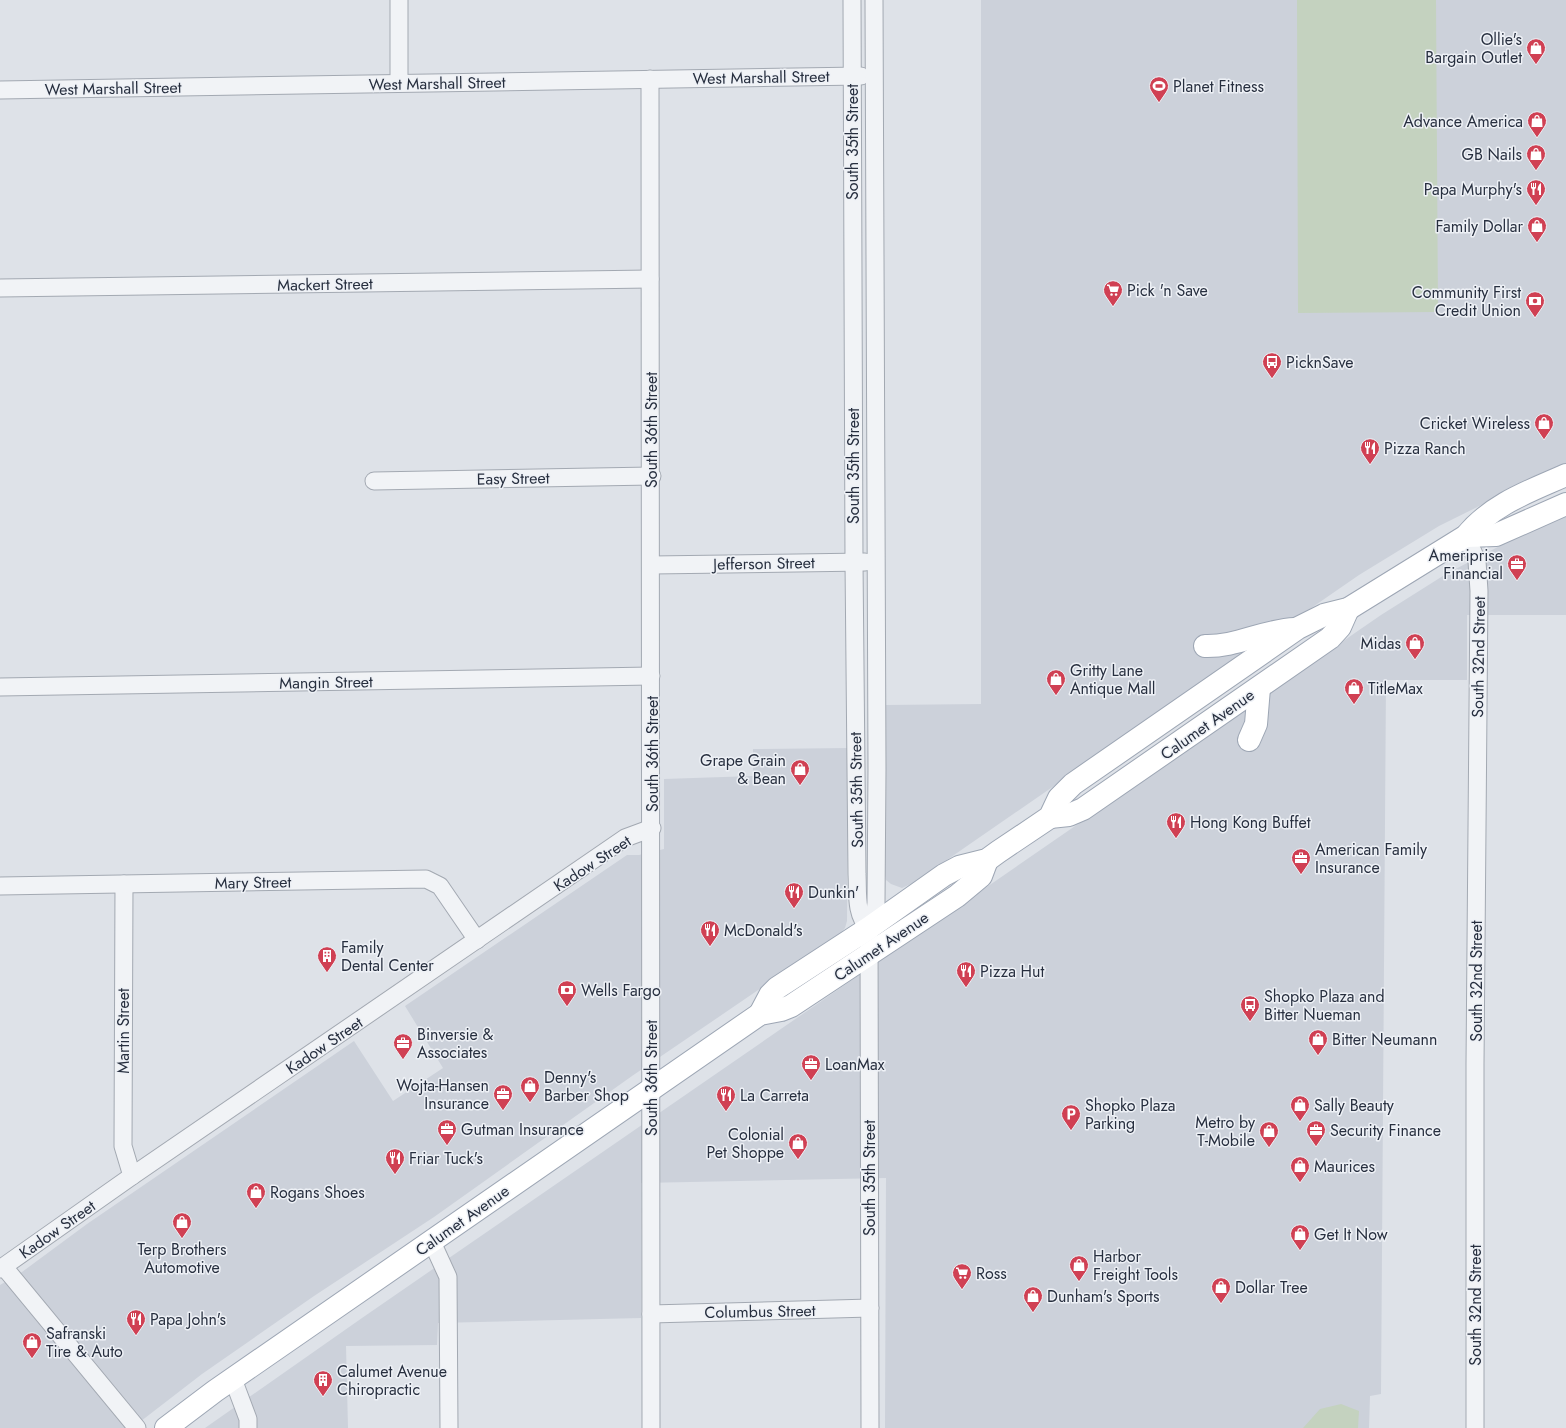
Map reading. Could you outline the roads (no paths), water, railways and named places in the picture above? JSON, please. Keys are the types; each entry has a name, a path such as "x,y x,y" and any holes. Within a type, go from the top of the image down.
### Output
{"main road":[{"name":"Calumet Avenue","path":"760,1014 770,996 777,988 869,928 949,872 964,865 987,860 1050,816 1059,798 1066,789 1298,628 1324,615 1348,609 1466,536 1479,521 1496,508 1566,475"},
{"name":"Calumet Avenue","path":"1466,536 1496,535 1566,504"},
{"name":"Calumet Avenue","path":"1050,816 1070,815 1083,809 1259,688 1330,638 1340,627 1348,609"},
{"path":"1205,646 1221,645 1276,630 1298,628"},
{"path":"1249,740 1256,724 1259,688"},
{"path":"1210,690 1223,713"},
{"name":"Calumet Avenue","path":"166,1428 234,1378 760,1014 781,1010 791,1006 974,883 983,873 987,860"}],"street":[{"path":"399,0 399,83"},
{"name":"South 35th Street","path":"852,0 854,562 858,903 863,922 869,928"},
{"name":"South 35th Street","path":"870,1428 869,928 875,912 877,883 874,0"},
{"name":"West Marshall Street","path":"0,90 874,76"},
{"name":"South 36th Street","path":"650,79 652,476 651,1428"},
{"name":"Mackert Street","path":"0,288 650,279"},
{"name":"Easy Street","path":"374,481 652,476"},
{"name":"South 32nd Street","path":"1466,536 1477,561 1479,591 1475,1057 1475,1428"},
{"name":"Jefferson Street","path":"652,565 875,562"},
{"name":"Mangin Street","path":"0,687 652,676"},
{"name":"Kadow Street","path":"2,1268 132,1176 625,838 652,828"},
{"name":"Mary Street","path":"0,886 426,879 440,886 477,940"},
{"name":"Martin Street","path":"124,884 123,1146 132,1176"},
{"path":"432,1242 448,1277 449,1428"},
{"path":"2,1268 137,1428"},
{"name":"Columbus Street","path":"651,1314 870,1308"},
{"path":"234,1378 246,1412 248,1428"}],"place":[{"name":"Ollie's Bargain Outlet","path":"1536,65"},
{"name":"Planet Fitness","path":"1159,103"},
{"name":"Advance America","path":"1537,138"},
{"name":"GB Nails","path":"1536,171"},
{"name":"Papa Murphy's","path":"1536,206"},
{"name":"Family Dollar","path":"1537,243"},
{"name":"Pick 'n Save","path":"1113,307"},
{"name":"Community First Credit Union","path":"1535,318"},
{"name":"PicknSave","path":"1272,379"},
{"name":"Cricket Wireless","path":"1544,440"},
{"name":"Pizza Ranch","path":"1370,465"},
{"name":"Ameriprise Financial","path":"1517,581"},
{"name":"Midas","path":"1415,660"},
{"name":"Gritty Lane Antique Mall","path":"1056,696"},
{"name":"TitleMax","path":"1354,705"},
{"name":"Grape Grain & Bean","path":"800,786"},
{"name":"Hong Kong Buffet","path":"1176,839"},
{"name":"American Family Insurance","path":"1301,875"},
{"name":"Dunkin'","path":"794,909"},
{"name":"McDonald's","path":"710,947"},
{"name":"Family Dental Center","path":"327,973"},
{"name":"Pizza Hut","path":"966,988"},
{"name":"Wells Fargo","path":"567,1007"},
{"name":"Shopko Plaza and Bitter Nueman","path":"1250,1022"},
{"name":"Bitter Neumann","path":"1318,1056"},
{"name":"Binversie & Associates","path":"403,1060"},
{"name":"LoanMax","path":"811,1081"},
{"name":"Denny's Barber Shop","path":"530,1103"},
{"name":"Wojta-Hansen Insurance","path":"503,1111"},
{"name":"La Carreta","path":"726,1112"},
{"name":"Sally Beauty","path":"1300,1122"},
{"name":"Shopko Plaza Parking","path":"1071,1131"},
{"name":"Gutman Insurance","path":"447,1146"},
{"name":"Security Finance","path":"1316,1147"},
{"name":"Metro by T-Mobile","path":"1269,1148"},
{"name":"Colonial Pet Shoppe","path":"798,1160"},
{"name":"Friar Tuck's","path":"395,1175"},
{"name":"Maurices","path":"1300,1183"},
{"name":"Rogans Shoes","path":"256,1209"},
{"name":"Terp Brothers Automotive","path":"182,1239"},
{"name":"Get It Now","path":"1300,1251"},
{"name":"Harbor Freight Tools","path":"1079,1282"},
{"name":"Ross","path":"962,1290"},
{"name":"Dollar Tree","path":"1221,1304"},
{"name":"Dunham's Sports","path":"1033,1313"},
{"name":"Papa John's","path":"136,1336"},
{"name":"Safranski Tire & Auto","path":"32,1359"},
{"name":"Calumet Avenue Chiropractic","path":"323,1397"}]}
